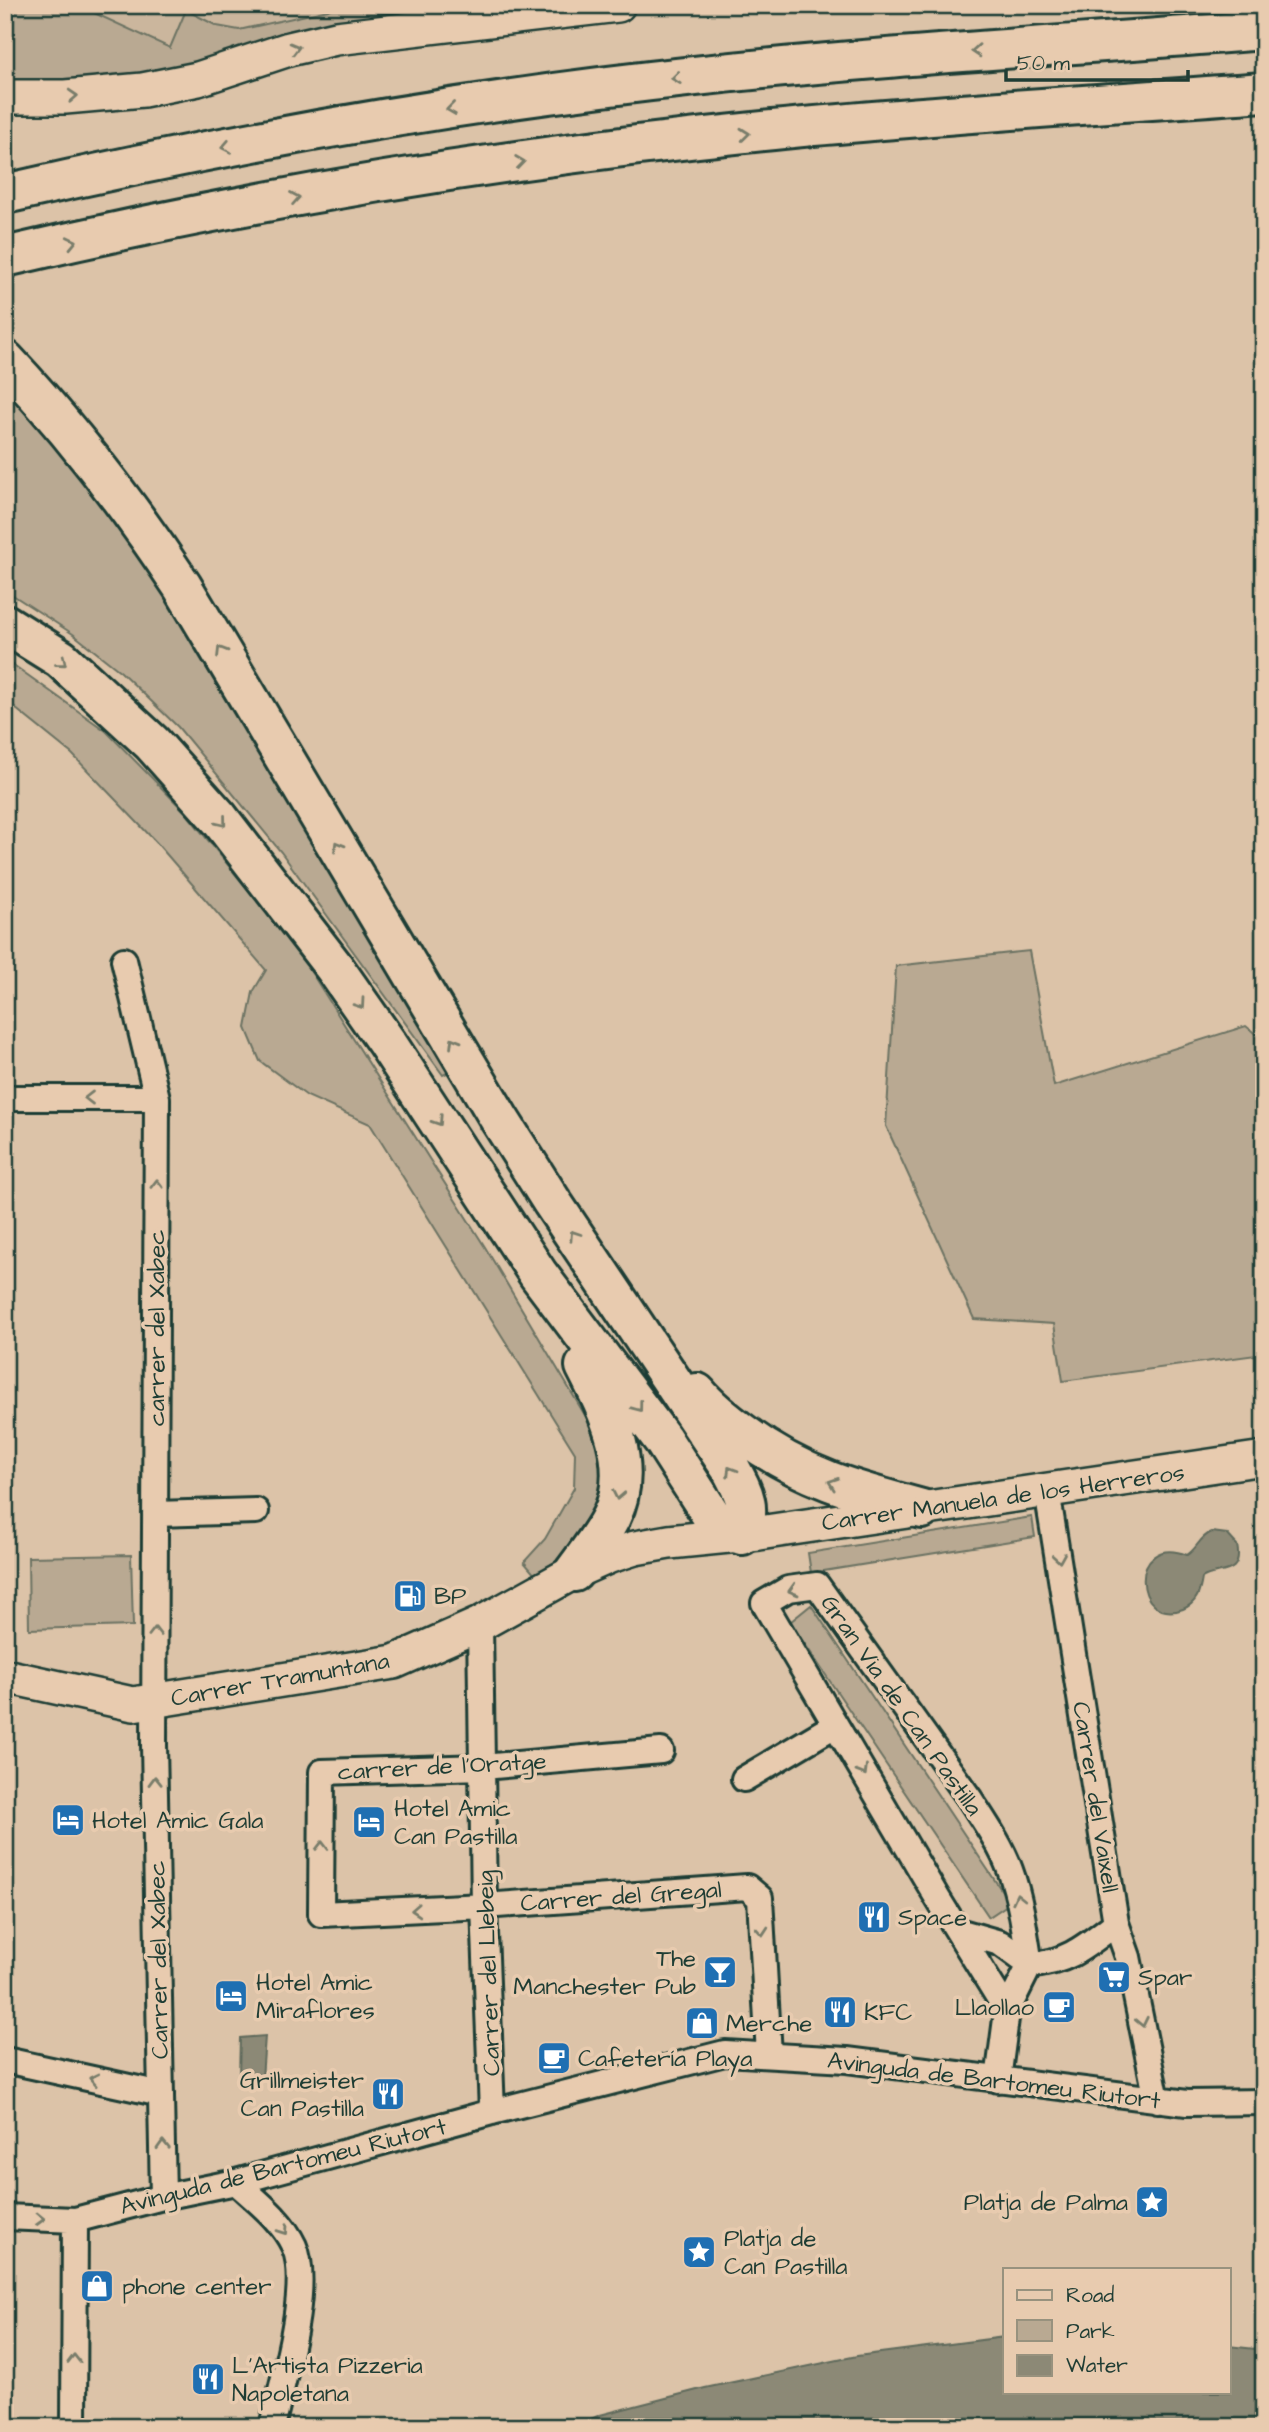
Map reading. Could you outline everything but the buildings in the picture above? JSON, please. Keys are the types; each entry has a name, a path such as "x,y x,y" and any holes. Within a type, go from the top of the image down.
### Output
{"highway":[{"path":"5,194 175,157 308,132 584,90 831,62 1264,30"},
{"path":"5,257 230,209 381,182 633,146 887,120 1264,92"},
{"path":"5,360 91,458 136,516 182,586 500,1120 742,1488 748,1510 742,1535 728,1530 713,1518 663,1440 538,1274 334,967 219,818 152,743 61,659 5,624"},
{"path":"538,1274 607,1411 621,1471 616,1505 597,1542 574,1572"},
{"path":"612,1292 705,1403 755,1443 805,1472 831,1483 922,1509"}],"street":[{"path":"5,97 65,97 143,90 198,79 289,49 336,38 618,5"},
{"name":"carrer del Xabec","path":"124,960 158,1098 155,1701"},
{"path":"5,1098 158,1098"},
{"name":"Carrer Manuela de los Herreros","path":"742,1535 1264,1458"},
{"name":"Carrer del Vaixell","path":"1047,1491 1116,1923 1128,1957 1157,2100"},
{"path":"155,1514 256,1511"},
{"name":"Carrer Tramuntana","path":"5,1676 133,1704 394,1662 480,1624 574,1572 610,1556 669,1542 742,1535"},
{"name":"Gran Via de Can Pastilla","path":"1007,2011 764,1603 788,1589 817,1584 970,1799 1009,1868 1018,1895 1030,1965"},
{"name":"Carrer del Llebeig","path":"480,1624 484,1906 492,2112"},
{"name":"Carrer del Xabec","path":"155,1701 161,2094"},
{"path":"744,1779 835,1725"},
{"name":"carrer de l'Oratge","path":"321,1914 322,1772 483,1767 662,1751"},
{"name":"Carrer del Gregal","path":"321,1914 484,1906 747,1887 760,1898 769,2055"},
{"path":"958,1931 1000,1943 1030,1965 1049,1964 1065,1959 1116,1923"},
{"path":"998,2080 1007,2011 1030,1965"},
{"name":"Avinguda de Bartomeu Riutort","path":"5,2217 75,2220 163,2197 236,2182 492,2112 724,2053 847,2060 1186,2103 1264,2102"},
{"path":"5,2060 161,2094"},
{"name":"carrer del Xabec","path":"161,2094 163,2197"},
{"path":"236,2182 282,2225 295,2247 300,2270 301,2293 272,2427"},
{"path":"74,2427 75,2220"}],"shaded area":[{"path":"5,5 454,5 176,60"}],"green space":[{"path":"5,5 77,5 170,48 186,10 217,26 239,30 341,6 393,12 442,5 514,5 253,48 137,78 23,83 5,77"},
{"path":"5,388 115,515 206,656 455,1069 443,1075 281,852 178,727 121,672 73,634 5,590"},
{"path":"5,659 106,731 187,814 299,953 485,1247 598,1437 603,1470 593,1510 559,1559 535,1575 524,1562 545,1539 574,1488 575,1453 370,1124 307,1096 260,1061 246,1028 253,992 266,970 156,842 72,754 5,700"},
{"path":"1029,951 1054,1086 1246,1026 1264,1041 1264,1354 1063,1381 1054,1324 974,1319 886,1126 896,966"},
{"path":"1032,1517 1035,1537 811,1573 808,1553"},
{"path":"131,1555 133,1626 29,1629 28,1557"},
{"path":"811,1605 1010,1903 989,1917 790,1622"}],"water":[{"path":"1212,1532 1227,1534 1237,1545 1238,1556 1233,1568 1202,1578 1197,1596 1192,1604 1183,1609 1166,1611 1154,1605 1146,1594 1144,1581 1146,1567 1154,1556 1168,1551 1187,1555"},
{"path":"265,2036 262,2079 239,2076 240,2038"},
{"path":"1003,2337 1003,2394 1230,2394 1230,2346 1264,2350 1264,2427 573,2427 600,2415 705,2388 857,2356"}],"place":[{"name":"BP","path":"410,1596"},
{"name":"Hotel Amic Gala","path":"68,1820"},
{"name":"Hotel Amic Can Pastilla","path":"369,1822"},
{"name":"Space","path":"874,1917"},
{"name":"The Manchester Pub","path":"720,1972"},
{"name":"Spar","path":"1114,1977"},
{"name":"Hotel Amic Miraflores","path":"231,1996"},
{"name":"Llaollao","path":"1059,2007"},
{"name":"KFC","path":"840,2012"},
{"name":"Merche","path":"702,2023"},
{"name":"Cafetería Playa","path":"554,2058"},
{"name":"Grillmeister Can Pastilla","path":"388,2094"},
{"name":"Platja de Palma","path":"1152,2202"},
{"name":"Platja de Can Pastilla","path":"699,2252"},
{"name":"phone center","path":"97,2286"},
{"name":"L'Artista Pizzeria Napoletana","path":"208,2379"}]}
